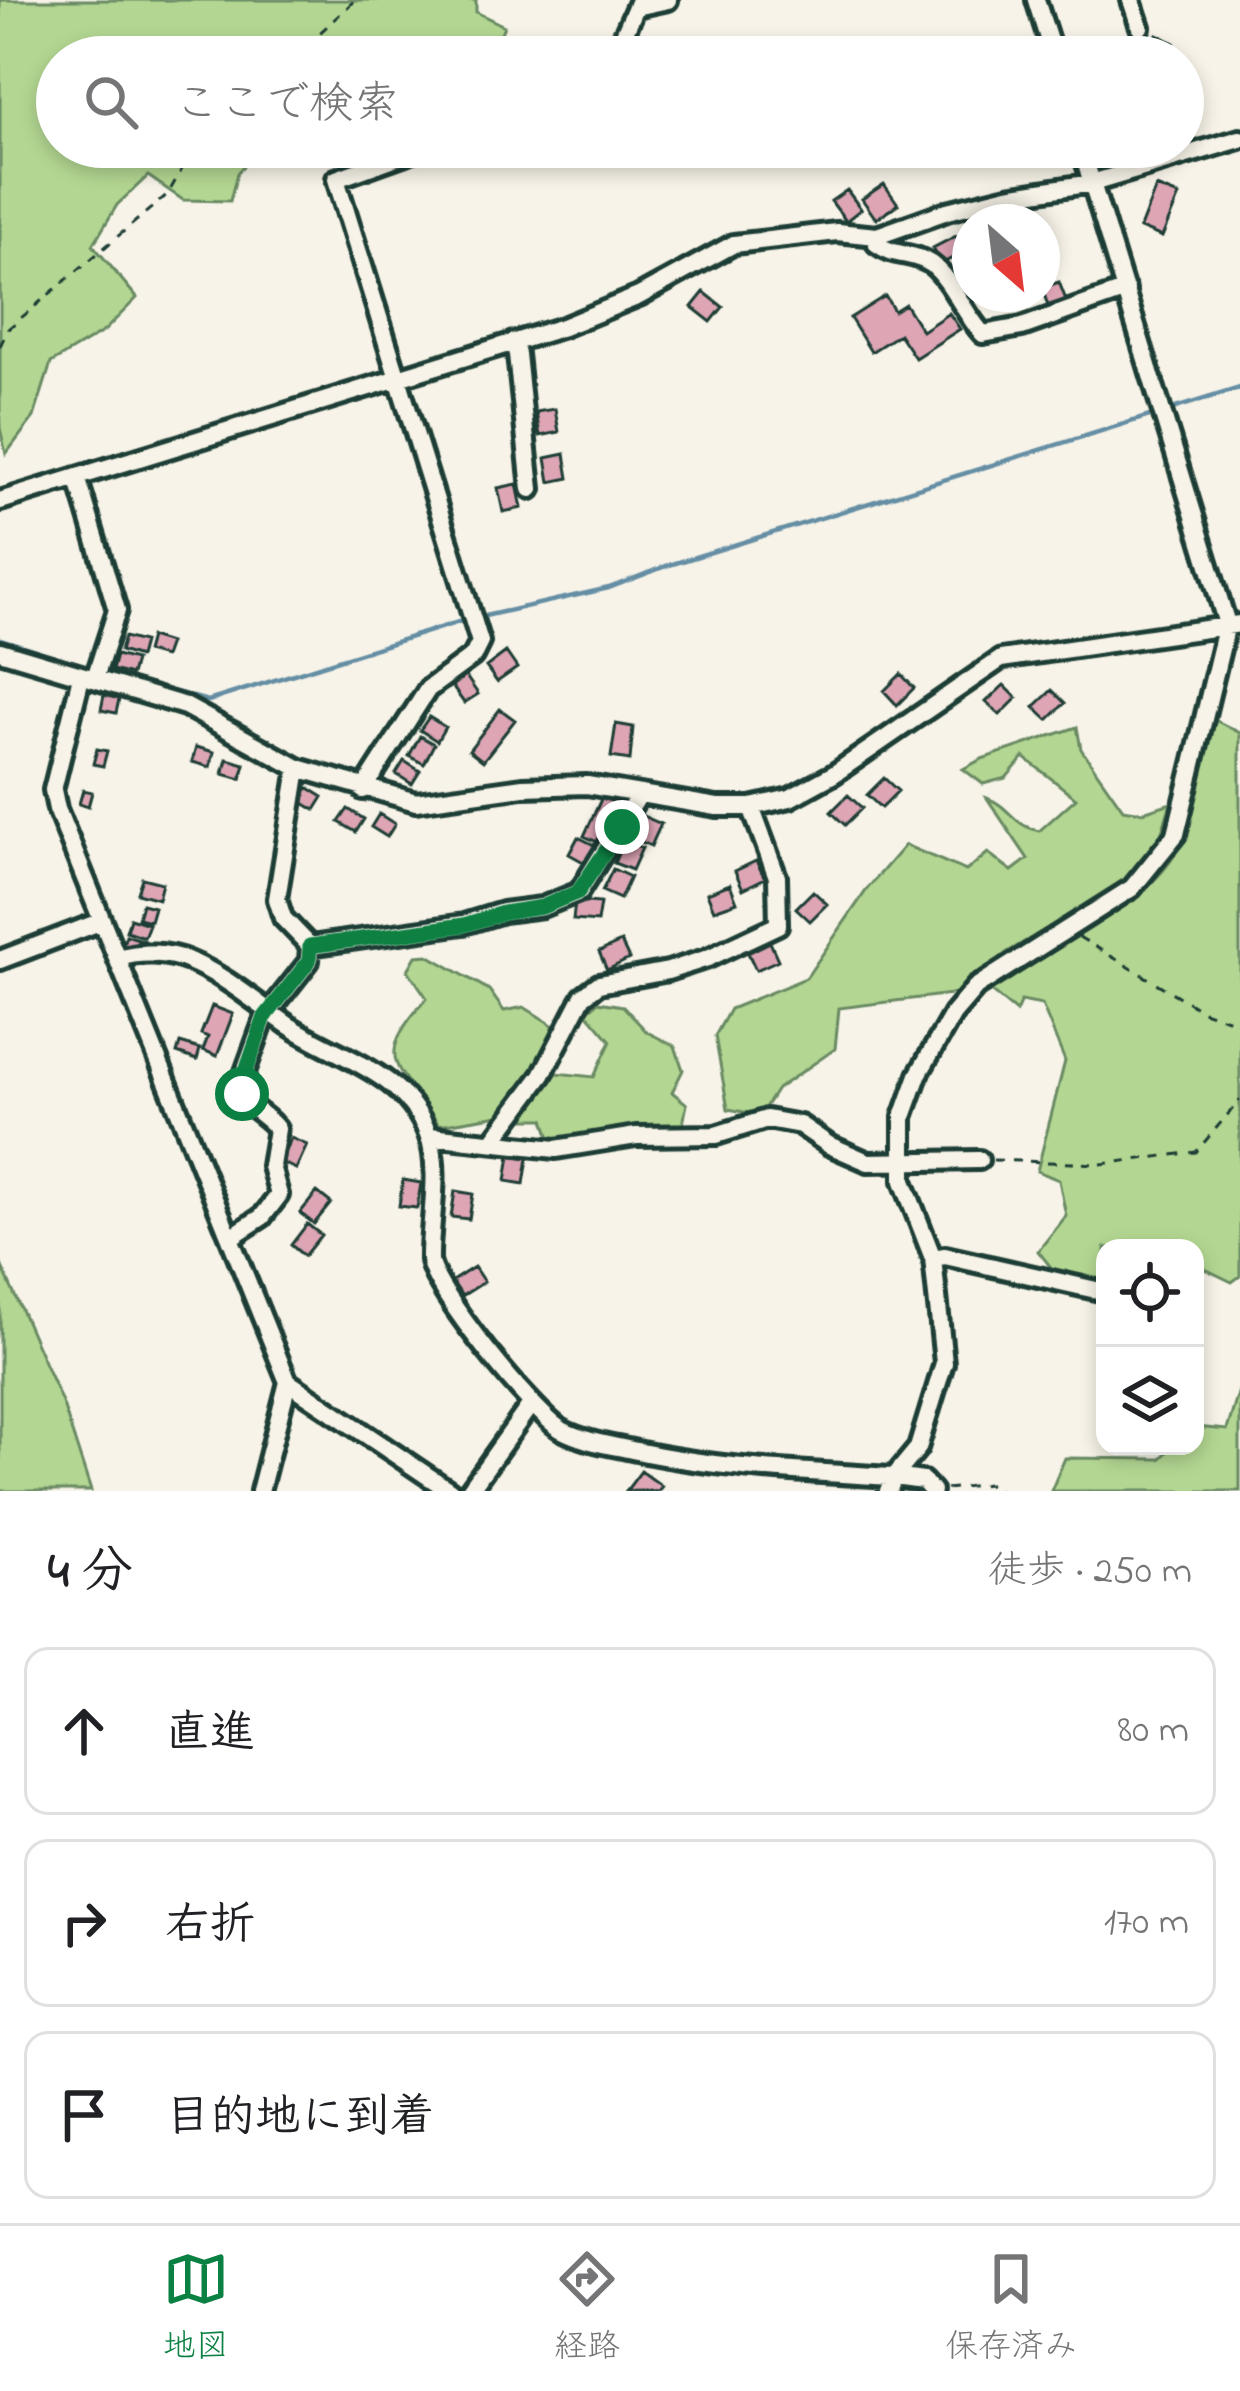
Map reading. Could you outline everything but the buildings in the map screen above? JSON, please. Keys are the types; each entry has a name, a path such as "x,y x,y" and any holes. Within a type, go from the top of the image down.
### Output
{"street":[{"path":"623,36 637,3 668,0"},
{"path":"1036,0 1047,36"},
{"path":"1131,0 1140,27"},
{"path":"1204,150 1240,139"},
{"path":"362,790 428,689 473,656 480,642 336,179 367,168"},
{"path":"891,1484 918,1448 944,1364 933,1258 903,1180 903,1117 918,1075 953,1014 976,987 1132,888 1176,834 1233,624 1087,168"},
{"path":"0,501 513,342 639,296 734,244 837,232 877,236 947,211 1092,183 1142,168"},
{"path":"877,236 877,244 889,254 922,259 935,267 983,334 1022,327 1126,290"},
{"path":"513,342 531,489"},
{"path":"77,476 117,610 88,678 53,790 287,1382 450,1491"},
{"path":"0,651 185,706 298,768 416,802 524,787 587,785 717,807 751,807 790,798 834,774 1001,658 1233,624"},
{"path":"231,1238 249,1228 279,1195 271,1166 278,1129 242,1094 242,1083 265,1017 309,961 310,946 283,918 277,899 298,768"},
{"path":"310,946 464,925 542,907 578,892 639,795"},
{"path":"492,1142 542,1076 583,996 598,984 708,958 778,925 777,877 751,807"},
{"path":"0,960 102,921"},
{"path":"118,958 166,954 191,962 289,1025 386,1078 411,1102 430,1136 435,1221 430,1263 440,1289 531,1403 560,1429 699,1465 891,1484 922,1481 932,1491"},
{"path":"430,1136 556,1149 636,1136 716,1135 767,1119 800,1125 829,1145 868,1162 979,1160"},
{"path":"933,1258 945,1256 1096,1290"},
{"path":"260,1491 287,1382"},
{"path":"470,1491 531,1403"}],"path":[{"path":"317,36 356,0"},
{"path":"0,346 8,328 168,194 182,168"},
{"path":"1068,929 1203,1011 1240,1023"},
{"path":"979,1160 1102,1164 1196,1152 1240,1100"},
{"path":"932,1491 988,1484 999,1491"}],"green space":[{"path":"0,0 476,0 476,12 504,26 500,36 36,36 36,168 241,168 230,201 183,200 148,176 117,205 93,245 137,298 104,331 51,363 34,417 6,454 0,428"},
{"path":"1211,718 1240,733 1240,1276 1232,1282 1204,1268 1204,1239 1096,1239 1096,1285 1062,1281 1038,1251 1066,1216 1059,1180 1037,1171 1065,1061 1042,1005 1021,1001 1016,1012 988,989 1134,898 1170,862 1191,812"},
{"path":"1077,727 1081,749 1123,809 1143,812 1171,803 1156,851 1122,883 1006,953 959,993 839,1008 835,1049 777,1089 760,1115 728,1109 715,1036 730,1009 806,978 868,888 905,845 966,871 988,853 1012,871 1028,859 987,798 1039,831 1076,798 1024,757 1006,778 983,784 963,769"},
{"path":"428,955 489,990 504,1011 524,1007 554,1026 531,1074 499,1115 439,1125 397,1064 399,1037 427,998 408,970 416,956"},
{"path":"598,1002 623,1006 647,1032 675,1046 683,1070 672,1092 687,1104 682,1129 550,1138 544,1119 522,1119 557,1073 594,1077 611,1041 586,1012"},
{"path":"0,1262 63,1405 91,1491 0,1491"},
{"path":"1240,1387 1240,1491 1051,1491 1065,1458 1204,1455 1204,1428 1227,1430"}],"waterway":[{"path":"476,618 609,588 666,566 1240,388"},
{"path":"103,672 208,701 465,620"},
{"path":"0,639 92,668"}],"route":[{"path":"242,1094 265,1017 309,961 310,946 464,925 542,907 578,892 622,827"}]}
